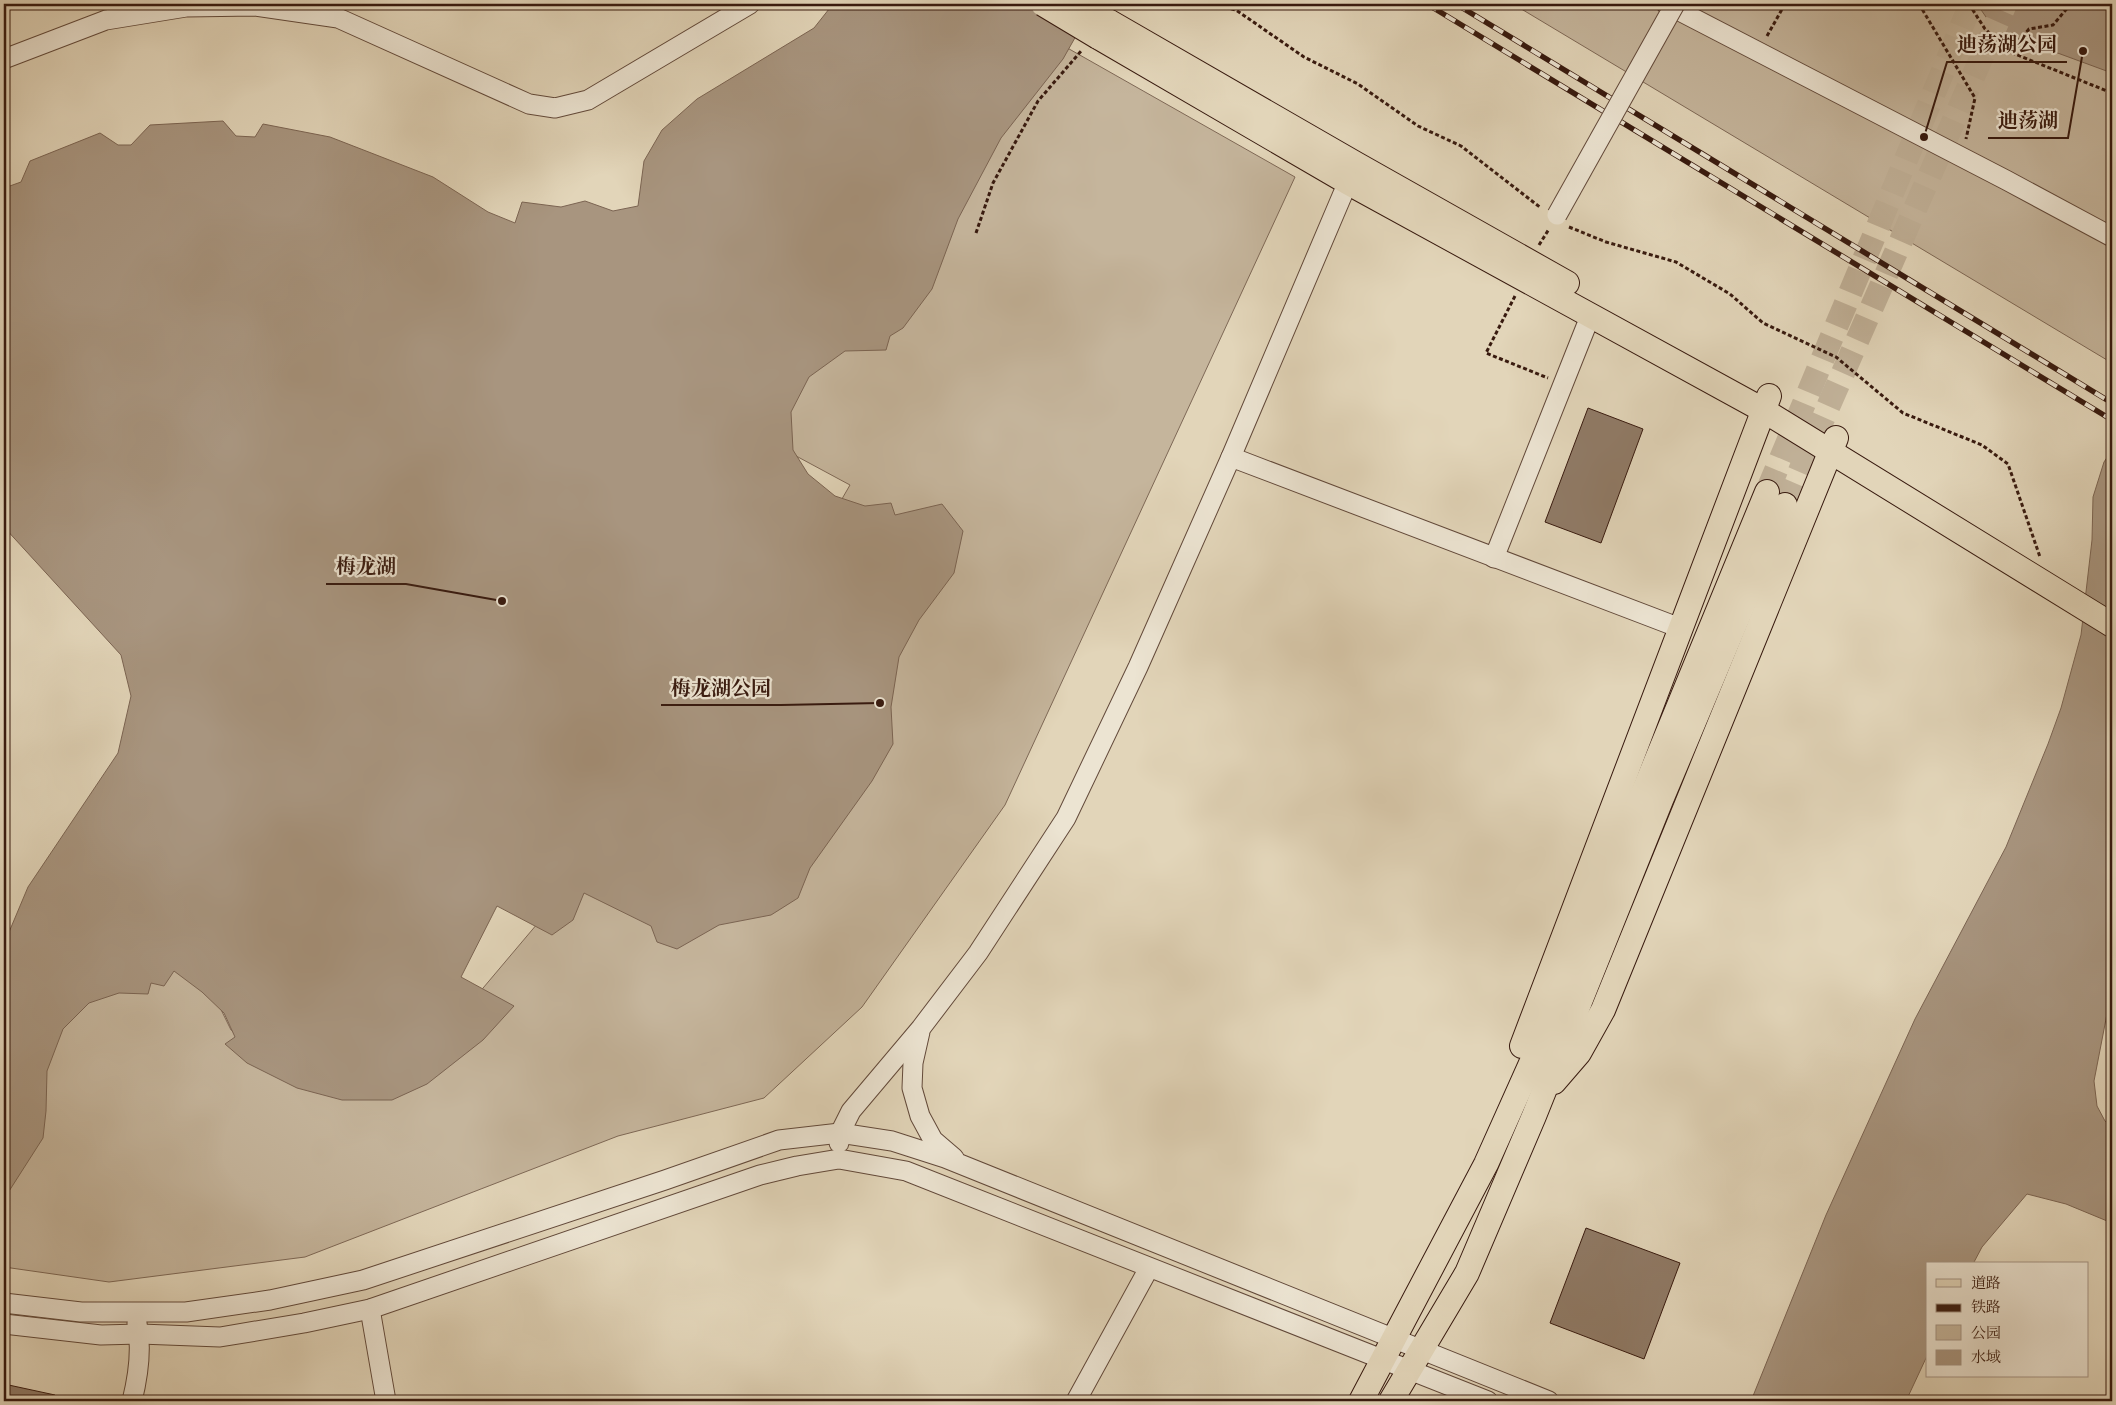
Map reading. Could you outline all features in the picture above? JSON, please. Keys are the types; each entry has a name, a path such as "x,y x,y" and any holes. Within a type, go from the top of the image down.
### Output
{"main road":[{"path":"1043,4 1766,403 2075,595 2112,610"},
{"path":"1080,4 1097,35"},
{"path":"1352,173 1591,314 1766,403"},
{"path":"1507,1117 1523,1043 1766,403"},
{"path":"1833,445 2045,569 2112,625"},
{"path":"1542,1094 1579,1053 1603,1010 1833,445"},
{"path":"1361,1401 1486,1164 1776,499 1661,800 1467,1273 1391,1401"}],"street":[{"path":"4,59 106,20 186,7 255,5 338,18 529,104 555,108 588,100 750,4"},
{"path":"1666,4 1963,157 2112,237"},
{"path":"1555,216 1674,4"},
{"path":"839,1159 840,1133 851,1111 921,1028 978,953 1066,818 1138,668 1232,457 1352,173"},
{"path":"1494,558 1591,314"},
{"path":"1232,457 1680,628"},
{"path":"921,1028 913,1062 912,1088 920,1116 933,1140 962,1165"},
{"path":"4,1302 81,1312 186,1312 270,1300 363,1280 665,1180 779,1140 840,1133 892,1141 962,1165 1549,1401"},
{"path":"4,1324 101,1335 140,1334 220,1337 304,1323 370,1309 760,1175 839,1159 906,1171 1488,1401"},
{"path":"1076,1401 1149,1268"},
{"path":"370,1309 386,1401"},
{"path":"132,1401 136,1383 140,1334 135,1312"}],"path":[{"path":"1212,4 1236,10 1304,57 1358,84 1418,126 1461,146 1572,229 1606,242 1676,262 1730,294 1763,323 1836,357 1903,412 1982,445 2008,464 2045,569"},
{"path":"1759,52 1785,4"},
{"path":"1811,4 1814,6 1815,4"},
{"path":"1919,4 1974,98 1963,157"},
{"path":"1969,4 1985,29 2010,52 2112,93"},
{"path":"2010,52 2029,29 2053,25 2069,6 2084,4"},
{"path":"976,233 993,183 1038,101 1097,35"},
{"path":"1486,353 1563,384"}],"green space":[{"path":"1513,4 2112,4 2112,363"},
{"path":"1048,37 1295,177 1005,805 862,1007 764,1098 618,1136 305,1257 109,1282 4,1267 4,1159 39,1011 160,955 206,979 231,1030 339,1079 424,1058 581,872 783,601 850,485 785,450 776,397"}],"water":[{"path":"833,4 1094,4 1063,59 1001,138 958,219 932,289 903,328 890,336 886,350 845,351 809,377 791,412 793,450 808,474 835,496 865,506 891,503 895,515 942,504 963,531 954,573 919,620 899,657 891,707 893,744 872,781 810,868 798,898 771,915 719,925 677,949 657,942 651,926 584,893 573,920 552,935 497,906 461,977 514,1006 483,1040 427,1084 392,1100 342,1100 297,1088 247,1063 225,1044 235,1037 224,1013 202,992 174,971 164,986 151,983 148,994 119,993 89,1003 63,1029 47,1071 43,1138 4,1199 4,944 28,887 118,753 131,696 121,655 4,527 4,186 7,187 21,182 30,161 100,133 118,145 131,145 150,125 223,121 236,136 255,137 263,124 330,137 433,177 488,212 515,223 522,202 561,207 585,201 613,211 638,206 644,161 662,130 697,99 814,28"},
{"path":"1977,4 2110,4 2112,7 2112,73 1995,30"},
{"path":"2112,450 2112,988 2094,1081 2097,1106 2105,1121 2112,1127 2112,1223 2066,1204 2027,1194 1982,1247 1974,1262 1926,1262 1926,1358 1906,1401 1751,1401 1826,1215 1915,1019 2006,847 2048,744 2061,708 2081,635 2092,540 2093,497 2104,462"}],"building":[{"path":"1588,408 1643,429 1601,543 1545,522"},
{"path":"1586,1228 1680,1263 1644,1359 1550,1323"},
{"path":"4,1384 55,1395 54,1401 4,1401"}],"tunnel":[{"path":"1767,492 1971,4"},
{"path":"1785,505 2005,4"}],"railway":[{"path":"1427,4 2112,420"},
{"path":"1456,4 2112,403"}],"place":[{"name":"迪荡湖","path":"2083,51"},
{"name":"迪荡湖公园","path":"1924,137"},
{"name":"梅龙湖","path":"502,601"},
{"name":"梅龙湖公园","path":"880,703"}]}
